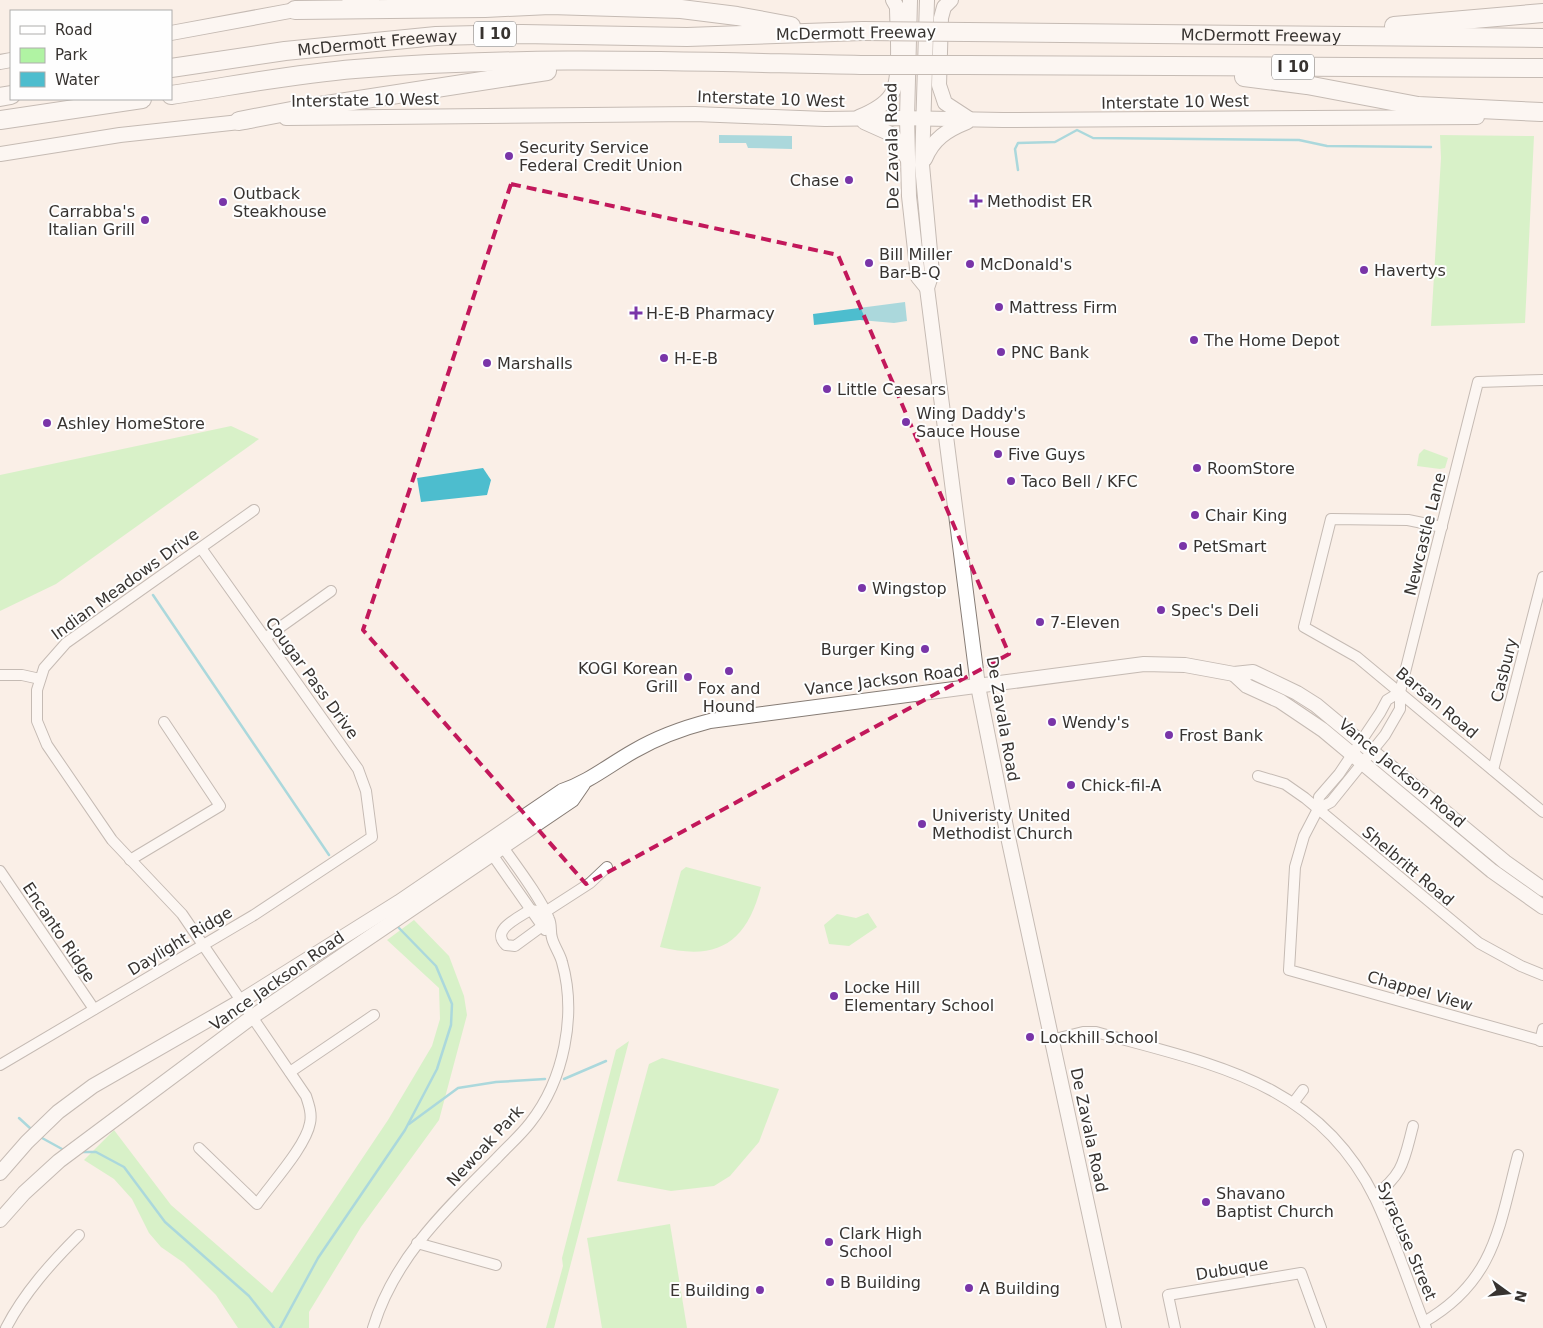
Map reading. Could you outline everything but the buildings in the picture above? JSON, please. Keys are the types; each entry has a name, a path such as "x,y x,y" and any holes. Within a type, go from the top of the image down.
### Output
{"highway":[{"path":"295,10 485,8 550,5 681,9 736,16 821,32"},
{"path":"1244,34 1389,27 1543,13"},
{"name":"McDermott Freeway","path":"172,68 286,51 436,36 522,34 687,36 863,31 1543,38"},
{"path":"239,121 525,74 621,61"},
{"name":"McDermott Freeway","path":"172,94 354,69 523,62 621,61 861,65 1543,68"},
{"path":"1044,65 1174,77 1261,78 1418,106 1542,112"},
{"path":"0,120 135,100"}],"main road":[{"path":"172,33 295,10 372,0"},
{"path":"856,119 885,103 892,94 896,81 897,7 893,0"},
{"name":"De Zavala Road","path":"910,0 907,159 918,277 927,288"},
{"name":"De Zavala Road","path":"927,0 922,164 932,273 927,288 978,686 1051,1040 1114,1328"},
{"path":"951,0 944,7 941,18 939,85 949,106 971,120"},
{"name":"Interstate 10 West","path":"0,154 120,135 239,121 408,115 531,117 695,114 825,120 907,118 971,120 1475,117 1542,112"},
{"path":"856,119 893,135 907,159"},
{"path":"922,164 934,141 947,131 971,120"},
{"name":"Vance Jackson Road","path":"0,1173 58,1112 93,1086 241,1001 399,902 572,800 583,784 649,742 680,729 710,721 1144,664 1185,665 1234,674 1253,672 1297,693 1334,719 1505,862 1543,889"},
{"name":"Vance Jackson Road","path":"1234,674 1247,686 1298,711 1492,871 1543,907"},
{"name":"Vance Jackson Road","path":"0,1220 24,1192 59,1161 252,1017 493,845"}],"street":[{"name":"Newcastle Lane","path":"1318,809 1331,802 1340,792 1373,751 1400,709 1400,692 1478,382 1543,380"},
{"name":"Indian Meadows Drive","path":"199,1148 258,1204 305,1138 311,1122 306,1096 172,902 130,860 103,828 47,745 37,721 36,709 40,679 50,659 66,643 254,510"},
{"name":"Barsan Road","path":"1442,527 1408,520 1331,519 1304,628 1357,657 1543,812"},
{"name":"Cougar Pass Drive","path":"200,548 358,769 366,791 372,837"},
{"name":"Casbury","path":"1492,770 1543,577"},
{"path":"265,638 331,591"},
{"path":"0,675 22,675 40,679"},
{"name":"Newcastle Lane","path":"1289,970 1295,866 1304,836 1318,809 1319,797 1361,742 1387,700 1400,692"},
{"path":"1380,713 1394,721"},
{"path":"130,860 220,806 164,722"},
{"name":"Shelbritt Road","path":"1258,776 1285,784 1318,809 1479,943 1521,966 1543,975"},
{"path":"1330,783 1340,792"},
{"name":"Daylight Ridge","path":"0,1065 254,915 372,837"},
{"name":"Newoak Park","path":"493,845 530,910 541,927 552,937"},
{"name":"Newoak Park","path":"373,1328 388,1290 417,1243 442,1211 530,1124 549,1091 562,1056 568,1018 562,963 552,937 550,920 493,845"},
{"path":"545,912 541,927 515,946 506,945 501,941 500,936 504,928 530,910 545,912 590,883 607,867"},
{"name":"Encanto Ridge","path":"0,871 94,1009"},
{"name":"Chappel View","path":"1289,970 1542,1041"},
{"path":"290,1072 374,1015"},
{"path":"1542,1041 1543,1029"},
{"name":"Syracuse Street","path":"1051,1040 1084,1032 1096,1032 1236,1072 1294,1102 1325,1129 1344,1149 1374,1196 1425,1325"},
{"path":"1294,1102 1304,1090"},
{"path":"1374,1196 1392,1183 1399,1172 1413,1126"},
{"path":"1425,1325 1463,1293 1484,1267 1497,1236 1518,1155"},
{"path":"6,1328 45,1270 78,1235"},
{"path":"417,1243 496,1265"},
{"name":"Dubuque","path":"1176,1328 1168,1295 1301,1273 1322,1328"}],"highlighted area":[{"path":"511,184 838,255 1009,654 586,884 363,630"}],"green space":[{"path":"1440,135 1534,136 1525,323 1431,326 1441,158"},
{"path":"231,426 259,439 56,584 0,611 0,475"},
{"path":"1424,449 1448,458 1445,468 1417,466 1419,454"},
{"path":"686,867 761,887 755,907 747,922 737,935 726,944 698,952 660,947 681,871"},
{"path":"868,913 877,927 849,946 829,944 824,925 837,914 856,918"},
{"path":"414,920 449,956 464,996 467,1015 439,1120 361,1227 309,1312 309,1328 238,1328 216,1295 184,1263 161,1247 149,1233 132,1199 114,1179 84,1160 114,1130 171,1205 272,1293 388,1120 432,1046 440,1019 439,988 387,940"},
{"path":"629,1041 554,1328 546,1328 563,1266 562,1258 616,1050"},
{"path":"662,1058 779,1089 759,1142 730,1176 714,1186 671,1191 617,1181 649,1064"},
{"path":"670,1224 687,1328 602,1328 587,1238"}],"water":[{"path":"719,135 792,136 792,149 748,148 746,143 719,143"},
{"path":"905,302 907,321 894,323 860,320 814,325 813,314"},
{"path":"483,468 491,480 487,495 421,502 417,478"}],"waterway":[{"path":"1018,170 1015,149 1018,143 1055,142 1077,130 1093,138 1299,140 1327,146 1431,147"},
{"path":"153,595 329,855"},
{"path":"280,1328 318,1258 405,1130 437,1069 451,1025 452,1004 436,966 398,927"},
{"path":"564,1079 606,1061"},
{"path":"409,1124 458,1088 496,1082 545,1079"},
{"path":"19,1118 31,1129"},
{"path":"42,1138 62,1149"},
{"path":"82,1152 96,1152 124,1167 165,1222 249,1296 274,1328"}],"place":[{"name":"Security Service Federal Credit Union","path":"509,156"},
{"name":"Chase","path":"849,180"},
{"name":"Methodist ER","path":"976,201"},
{"name":"Outback Steakhouse","path":"223,202"},
{"name":"Carrabba's Italian Grill","path":"145,220"},
{"name":"Bill Miller Bar-B-Q","path":"869,263"},
{"name":"McDonald's","path":"970,264"},
{"name":"Havertys","path":"1364,270"},
{"name":"Mattress Firm","path":"999,307"},
{"name":"H-E-B Pharmacy","path":"636,313"},
{"name":"The Home Depot","path":"1194,340"},
{"name":"PNC Bank","path":"1001,352"},
{"name":"H-E-B","path":"664,358"},
{"name":"Marshalls","path":"487,363"},
{"name":"Little Caesars","path":"827,389"},
{"name":"Wing Daddy's Sauce House","path":"906,422"},
{"name":"Ashley HomeStore","path":"47,423"},
{"name":"Five Guys","path":"998,454"},
{"name":"RoomStore","path":"1197,468"},
{"name":"Taco Bell / KFC","path":"1011,481"},
{"name":"Chair King","path":"1195,515"},
{"name":"PetSmart","path":"1183,546"},
{"name":"Wingstop","path":"862,588"},
{"name":"Spec's Deli","path":"1161,610"},
{"name":"7-Eleven","path":"1040,622"},
{"name":"Burger King","path":"925,649"},
{"name":"Fox and Hound","path":"729,671"},
{"name":"KOGI Korean Grill","path":"688,677"},
{"name":"Wendy's","path":"1052,722"},
{"name":"Frost Bank","path":"1169,735"},
{"name":"Chick-fil-A","path":"1071,785"},
{"name":"Univeristy United Methodist Church","path":"922,824"},
{"name":"Locke Hill Elementary School","path":"834,996"},
{"name":"Lockhill School","path":"1030,1037"},
{"name":"Shavano Baptist Church","path":"1206,1202"},
{"name":"Clark High School","path":"829,1242"},
{"name":"B Building","path":"830,1282"},
{"name":"A Building","path":"969,1288"},
{"name":"E Building","path":"760,1290"}]}
